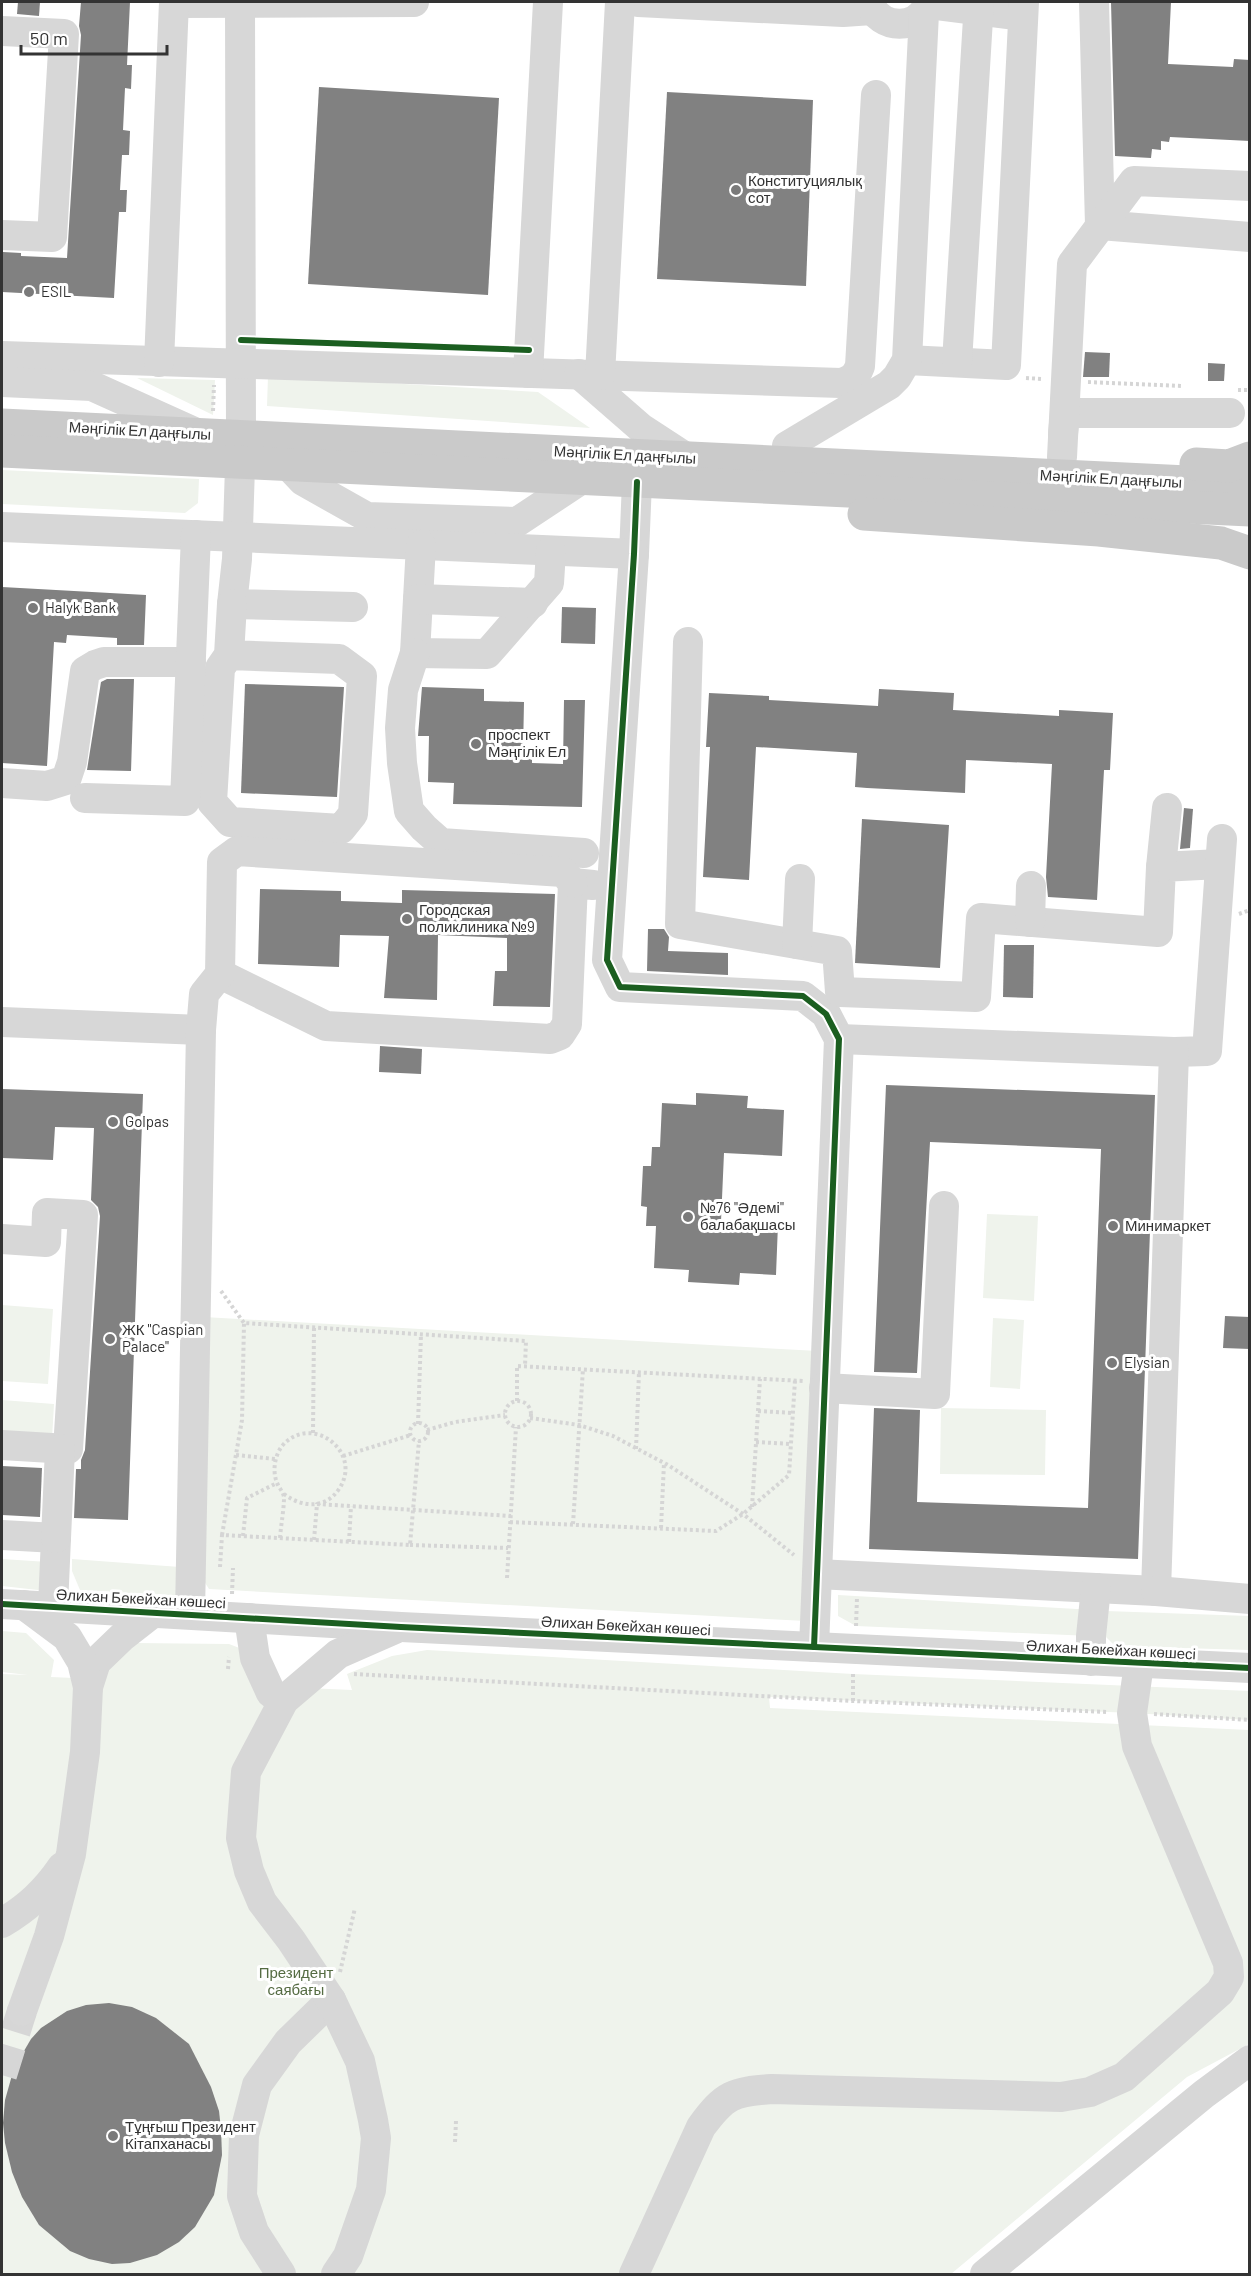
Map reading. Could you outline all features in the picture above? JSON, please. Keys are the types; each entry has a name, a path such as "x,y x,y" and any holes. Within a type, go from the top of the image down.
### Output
{"main road":[{"name":"Мәңгілік Ел даңғылы","path":"2,425 200,435 287,464 637,482 707,468 1250,510"},
{"path":"707,468 787,446 1229,465 1250,458"},
{"name":"Мәңгілік Ел даңғылы","path":"2,451 241,450 707,468 1250,485"},
{"path":"707,468 753,502 786,508 1099,530 1221,543 1250,554"}],"street":[{"path":"159,362 174,2 414,2"},
{"path":"528,373 548,2"},
{"path":"620,2 589,375 641,428 707,468"},
{"path":"638,2 857,6 897,24 916,20 927,6"},
{"path":"1094,2 1100,225"},
{"path":"229,655 339,659 362,676 353,814 341,829 230,822 212,802 220,668 229,655 238,536 241,450 240,3"},
{"path":"907,360 1006,365 1023,9 927,6"},
{"path":"787,446 889,385 897,377 907,360 927,6"},
{"path":"957,362 979,6"},
{"path":"2,31 64,34 52,237 2,235"},
{"path":"2,356 841,383 857,374 860,366 876,95"},
{"path":"1062,458 1072,264 1134,181 1250,186"},
{"path":"1100,225 1250,237"},
{"path":"2,382 92,386 200,435"},
{"path":"1062,458 1065,413 1230,413"},
{"path":"287,464 303,481 368,517 517,522 582,479"},
{"path":"637,482 607,960 620,987 803,996 826,1014 839,1039 824,1385 806,1566 814,1647"},
{"path":"2,527 634,554"},
{"path":"85,798 185,801 196,535"},
{"path":"421,545 415,653 403,690 400,740 409,811 441,843 584,853"},
{"path":"415,653 487,654 549,584 551,551"},
{"path":"418,599 533,603"},
{"path":"232,604 353,607"},
{"path":"688,642 680,924 837,951 840,992 976,997 981,918 1158,932 1167,808"},
{"path":"2,783 47,786 66,780 72,762 85,671 95,664 104,662 191,662"},
{"path":"190,1614 201,1030 204,994 220,974 222,862 237,852 563,872 573,883 612,887"},
{"path":"839,1039 1174,1052 1207,1051 1221,852 1161,867"},
{"path":"797,944 800,879"},
{"path":"220,974 326,1026 550,1039 560,1035 567,1024 573,883"},
{"path":"1030,922 1031,886"},
{"path":"2,1022 201,1030"},
{"path":"1156,1591 1174,1052"},
{"path":"824,1385 935,1394 944,1206"},
{"path":"2,1239 45,1242 47,1213 83,1215 68,1449 2,1445"},
{"path":"60,1449 56,1538 26,1605 67,1637 82,1662 88,1687"},
{"path":"2,1535 56,1538"},
{"path":"806,1566 1250,1599"},
{"path":"1091,1661 1096,1588"},
{"name":"Әлихан Бөкейхан көшесі","path":"26,1605 190,1614 240,1607 400,1627 1250,1668"},
{"path":"240,1607 255,1658 271,1693 284,1700"},
{"path":"22,2011 48,1936 71,1854 85,1752 88,1687 96,1662 122,1637 154,1612"},
{"path":"336,2274 348,2256 371,2190 376,2138 360,2061 331,2000 291,1940 262,1902 249,1871 241,1838 246,1772 284,1700 338,1654 400,1627"},
{"path":"634,2274 701,2127 716,2106 731,2096 745,2091 772,2089 1061,2097 1090,2092 1124,2077 1220,1992 1229,1977 1228,1963 1137,1746 1132,1713 1139,1664"},
{"path":"2,1923 48,1888 71,1854"},
{"path":"281,2274 254,2232 242,2196 244,2135 256,2085 288,2042 331,2000"},
{"path":"985,2274 1204,2094 1250,2060"}],"path":[{"path":"220,1567 222,1535 242,1420 244,1323 526,1341 525,1366"},
{"path":"313,1433 314,1327"},
{"path":"418,1424 421,1334"},
{"path":"517,1401 517,1366 795,1380 824,1385"},
{"path":"573,1524 583,1369"},
{"path":"636,1449 639,1372"},
{"path":"752,1507 760,1378"},
{"path":"317,1504 328,1501 343,1484 346,1473 343,1456 334,1442 324,1436 313,1433 300,1434 289,1439 281,1448 275,1459 274,1471 277,1483 284,1494 293,1501 305,1505 413,1510 573,1524 716,1531 743,1514 789,1475 795,1380"},
{"path":"517,1401 525,1403 528,1406 530,1418 524,1425 516,1426 508,1423 505,1415 509,1403 517,1401"},
{"path":"758,1411 793,1413"},
{"path":"427,1430 455,1422 505,1415"},
{"path":"530,1418 579,1425 613,1436 664,1463 743,1514 806,1566"},
{"path":"418,1424 424,1425 427,1430 426,1438 419,1441 411,1434 411,1429 418,1424"},
{"path":"507,1578 516,1426"},
{"path":"343,1456 411,1434"},
{"path":"410,1545 419,1441"},
{"path":"756,1442 791,1444"},
{"path":"236,1455 275,1459"},
{"path":"662,1528 664,1463"},
{"path":"243,1536 247,1498 277,1483"},
{"path":"280,1538 284,1494"},
{"path":"314,1540 317,1504"},
{"path":"349,1542 351,1506"},
{"path":"222,1535 509,1548"},
{"path":"233,1568 240,1607"},
{"path":"856,1626 857,1597"},
{"path":"347,1674 1250,1720"},
{"path":"853,1674 853,1701"},
{"path":"331,2000 355,1908"},
{"path":"455,2142 456,2121"}],"green space":[{"path":"268,376 538,392 590,428 267,406"},
{"path":"137,378 215,380 213,415"},
{"path":"2,470 199,479 198,503 185,513 2,504"},
{"path":"987,1214 1038,1216 1034,1301 983,1298"},
{"path":"2,1305 53,1309 48,1384 2,1381"},
{"path":"204,1317 818,1351 806,1621 209,1589 202,1578"},
{"path":"993,1318 1024,1320 1020,1389 990,1387"},
{"path":"2,1400 54,1404 52,1439 2,1435"},
{"path":"941,1408 1046,1410 1045,1475 940,1474"},
{"path":"2,1559 48,1562 47,1586 38,1590 2,1586"},
{"path":"72,1559 180,1567 178,1596 80,1590 72,1571"},
{"path":"838,1595 1094,1610 1091,1636 856,1626 838,1616"},
{"path":"1106,1611 1249,1616 1249,1650 1115,1646 1106,1637"},
{"name":"Президент саябағы","path":"2,1631 26,1633 54,1660 51,1677 96,1679 134,1643 229,1644 242,1649 261,1686 352,1690 347,1674 392,1656 427,1650 853,1674 1249,1691 1249,1720 769,1697 770,1708 1249,1730 1249,2044 1187,2077 951,2274 2,2274 2,1674 28,1675 2,1672"}],"building":[{"path":"18,2 40,2 39,16 17,14"},
{"path":"81,2 130,2 127,65 132,65 131,89 125,88 123,130 130,131 129,155 122,155 120,190 127,190 126,212 119,212 114,298 2,292 3,252 21,253 21,256 67,258 81,35 79,26"},
{"path":"1111,2 1171,2 1168,64 1233,67 1234,59 1250,60 1250,141 1170,137 1169,142 1161,141 1161,150 1152,149 1151,158 1115,156"},
{"path":"319,87 499,98 488,295 308,284"},
{"name":"Конституциялық сот","path":"667,92 813,100 806,286 657,279"},
{"path":"1085,352 1110,353 1109,377 1083,377"},
{"path":"1208,363 1225,364 1224,381 1208,381"},
{"path":"2,587 146,595 144,645 117,645 117,638 67,635 66,643 54,642 47,766 2,763"},
{"path":"562,607 596,608 595,644 561,643"},
{"path":"107,679 134,679 131,771 87,770 101,682"},
{"path":"245,684 344,687 337,797 241,793"},
{"name":"проспект Мәңгілік Ел","path":"422,687 484,689 484,701 524,702 523,752 532,752 532,763 563,764 564,700 585,700 582,807 453,804 454,783 428,782 429,736 418,736"},
{"path":"879,689 954,693 953,710 1059,716 1059,710 1113,713 1110,770 1104,770 1097,900 1048,897 1046,877 1052,764 966,760 965,793 867,788 855,787 857,753 756,747 749,880 703,877 710,747 706,747 709,693 769,696 769,700 878,706"},
{"path":"1184,808 1193,809 1190,848 1180,849"},
{"path":"862,819 949,825 940,968 855,963"},
{"name":"Городская поликлиника №9","path":"260,889 341,891 341,901 402,903 402,890 555,894 550,1007 493,1006 495,971 507,971 507,938 438,935 437,1000 384,998 389,936 340,935 339,967 258,964"},
{"path":"648,929 664,929 669,937 668,951 728,953 728,975 647,971"},
{"path":"1004,945 1034,945 1033,998 1003,997"},
{"path":"380,1046 422,1049 421,1074 379,1072"},
{"path":"886,1085 1155,1095 1138,1559 869,1549 874,1408 920,1410 917,1502 1088,1508 1101,1149 930,1142 917,1373 874,1372"},
{"name":"ЖК \"Caspian Palace\"","path":"2,1089 143,1094 128,1520 74,1518 76,1469 81,1469 81,1460 85,1450 100,1216 98,1207 91,1200 94,1128 55,1127 53,1160 2,1158"},
{"path":"696,1093 748,1096 747,1108 784,1110 782,1156 724,1153 721,1221 778,1224 776,1275 740,1273 739,1285 688,1282 689,1270 654,1268 656,1226 646,1226 647,1207 641,1206 643,1166 651,1166 652,1147 660,1147 662,1103 696,1105"},
{"path":"1225,1316 1250,1317 1250,1349 1223,1348"},
{"path":"2,1466 42,1468 40,1517 2,1515"},
{"name":"Тұңғыш Президент Кітапханасы","path":"109,2003 132,2007 156,2018 189,2044 211,2087 219,2111 222,2155 214,2195 195,2227 179,2242 157,2255 130,2263 112,2264 89,2259 70,2251 39,2225 22,2197 12,2172 3,2123 5,2100 14,2068 31,2039 41,2028 67,2011 86,2005"}],"tunnel":[{"path":"2,2075 22,2011"}],"cycle path":[{"path":"241,340 529,350"},
{"path":"637,482 607,960 620,987 803,996 826,1014 839,1039 814,1647"},
{"path":"2,1604 401,1627 1250,1668"}],"place":[{"name":"Конституциялық сот","path":"736,190"},
{"name":"ESIL","path":"29,292"},
{"name":"Halyk Bank","path":"33,608"},
{"name":"проспект Мәңгілік Ел","path":"476,744"},
{"name":"Городская поликлиника №9","path":"407,919"},
{"name":"Golpas","path":"113,1122"},
{"name":"№76 \"Әдемі\" балабақшасы","path":"688,1217"},
{"name":"Минимаркет","path":"1113,1226"},
{"name":"ЖК \"Caspian Palace\"","path":"110,1339"},
{"name":"Elysian","path":"1112,1363"},
{"name":"Тұңғыш Президент Кітапханасы","path":"113,2136"}]}
